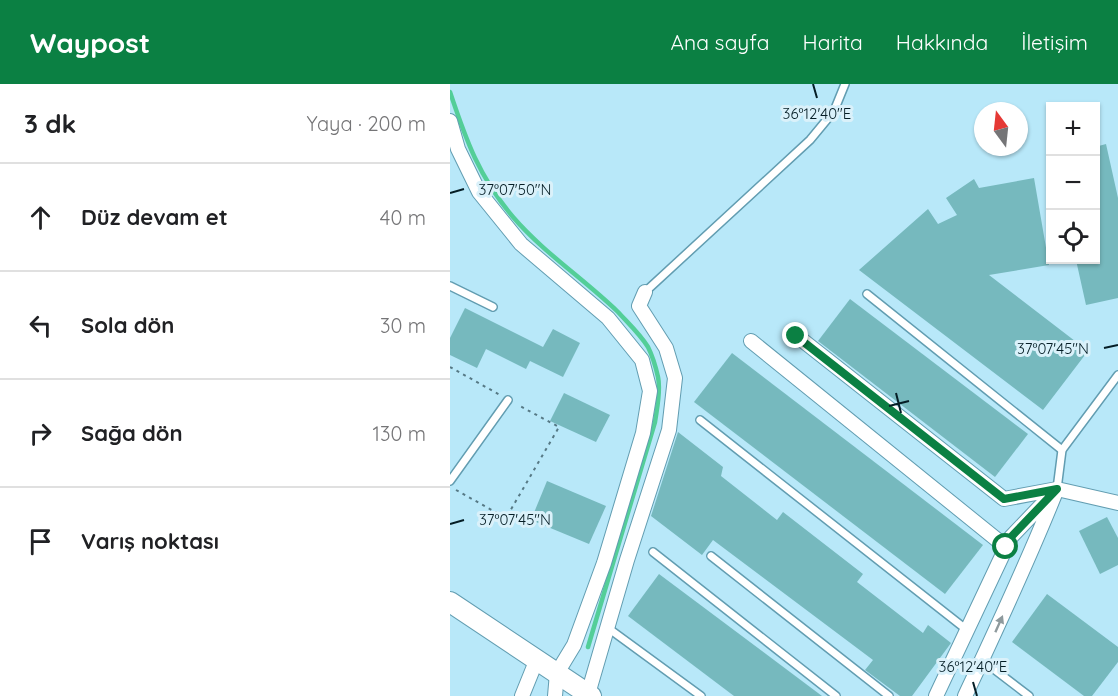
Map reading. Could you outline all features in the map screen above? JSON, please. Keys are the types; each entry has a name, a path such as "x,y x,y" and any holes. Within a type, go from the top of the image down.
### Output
{"main road":[{"path":"450,603 590,695"}],"street":[{"path":"450,121 458,149 479,192 521,244 608,318 642,360 650,391 643,433 604,563 574,645 557,672 555,696"},
{"path":"590,695 627,560 669,429 675,378 666,348 639,306 645,292"},
{"path":"796,336 1004,499 1057,489 1118,503"},
{"path":"751,341 1006,547"},
{"path":"936,696 1011,537 1057,489"},
{"path":"965,696 1035,545 1057,489"},
{"path":"522,696 537,659"}],"lane":[{"path":"645,292 810,140 834,111 845,84"},
{"path":"450,286 493,307"},
{"path":"867,294 1062,450"},
{"path":"1057,489 1062,450 1118,375"},
{"path":"450,481 508,400"},
{"path":"700,420 967,630"},
{"path":"653,552 836,696"},
{"path":"711,556 889,696"},
{"path":"608,628 700,696"},
{"path":"982,660 1029,696"}],"path":[{"path":"450,367 559,427 506,518 450,487"}],"building":[{"path":"1106,144 1118,198 1118,298 1086,305 1077,264 1100,264 1100,146"},
{"path":"1034,178 1046,248 1046,264 1049,265 989,275 1088,351 1043,410 859,270 928,209 938,224 957,215 946,198 974,179 979,188"},
{"path":"850,299 1028,434 995,477 818,341"},
{"path":"465,308 543,347 553,329 580,343 563,377 530,361 526,369 486,349 477,368 450,355 450,338"},
{"path":"732,353 983,545 945,594 694,402"},
{"path":"564,393 610,415 596,442 550,421"},
{"path":"678,432 723,467 721,476 777,520 783,512 863,574 857,582 923,633 928,625 951,643 912,696 900,696 865,670 873,660 713,540 702,555 651,516"},
{"path":"547,481 606,506 589,544 531,520"},
{"path":"1107,517 1118,538 1118,565 1100,574 1079,531"},
{"path":"659,574 822,696 734,696 628,616"},
{"path":"1047,594 1118,647 1118,662 1092,696 1084,696 1012,642"}],"waterway":[{"path":"450,92 475,158 501,202 525,230 605,300 634,329 648,347 657,373 659,394 655,422 588,647"}],"route":[{"path":"796,336 1004,499 1057,489 1011,537 1006,547"}]}
